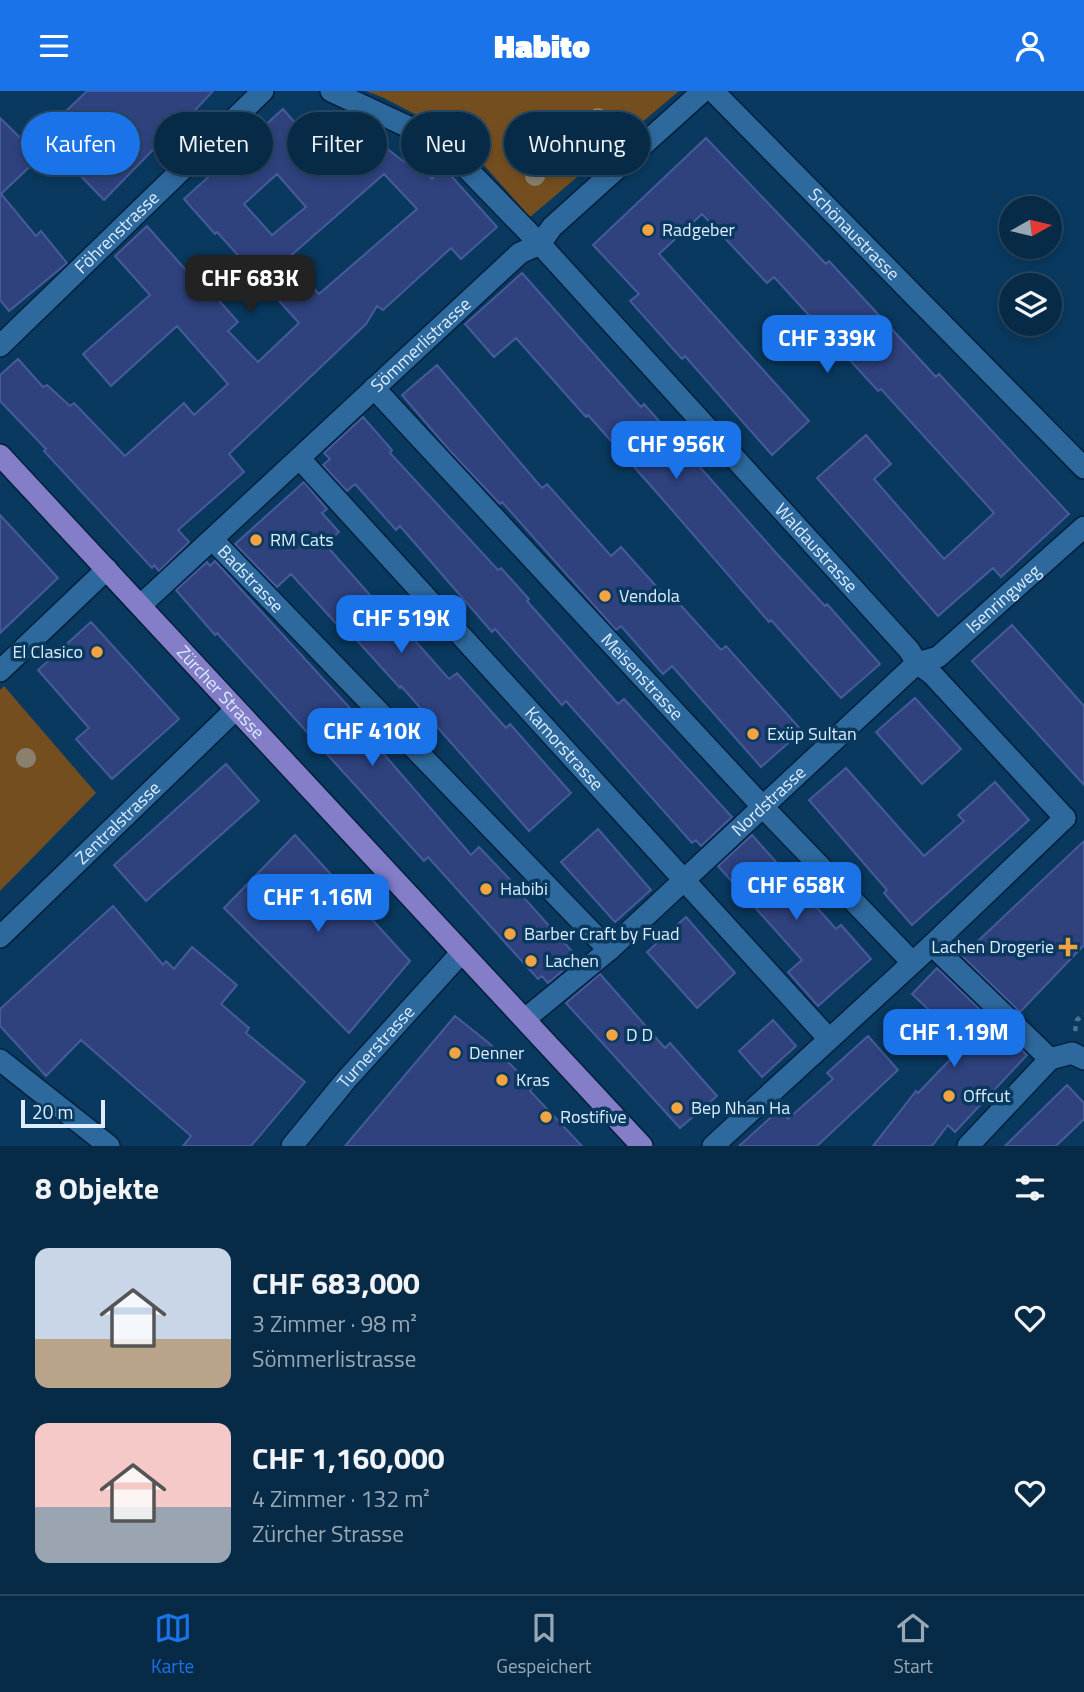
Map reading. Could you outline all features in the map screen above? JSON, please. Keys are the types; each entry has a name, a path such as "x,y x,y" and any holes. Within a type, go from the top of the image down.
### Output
{"main road":[{"name":"Zürcher Strasse","path":"0,455 642,1146"}],"street":[{"name":"Föhrenstrasse","path":"0,346 263,91"},
{"path":"331,91 441,142 540,244"},
{"name":"Sömmerlistrasse","path":"141,605 520,253 540,244 552,227 703,91"},
{"name":"Schönaustrasse","path":"713,91 1084,468"},
{"name":"Waldaustrasse","path":"540,244 909,650 917,663 932,674 1075,819"},
{"name":"Meisenstrasse","path":"374,388 762,806 912,962"},
{"name":"Kamorstrasse","path":"300,459 828,1039"},
{"name":"Isenringweg","path":"917,663 938,657 1084,527"},
{"name":"Badstrasse","path":"213,540 609,950"},
{"path":"0,671 107,569"},
{"name":"Nordstrasse","path":"525,1019 609,950 917,663"},
{"name":"Zentralstrasse","path":"0,937 236,709"},
{"path":"713,1146 912,962 1075,819"},
{"path":"932,945 1049,1059"},
{"name":"Turnerstrasse","path":"292,1146 346,1080 463,952"},
{"path":"968,1146 1049,1059 1072,1053 1084,1059"},
{"path":"0,1060 109,1146"}],"shaded area":[{"path":"366,91 679,91 650,116 650,112 504,112 504,175 580,175 530,217 490,172 490,112 411,112"},
{"path":"4,686 96,793 0,891 0,690"}],"building":[{"path":"87,91 213,91 193,112 154,112 154,149 140,163 140,112 65,112"},
{"path":"283,109 287,114 287,175 383,175 287,259 319,294 417,209 385,175 387,148 401,160 401,175 428,175 432,179 436,175 450,175 497,227 461,259 451,248 383,310 377,306 366,324 229,454 244,472 178,530 189,542 159,571 154,565 152,568 0,401 0,375 18,359 43,387 47,385 70,406 74,403 125,456 184,403 194,415 228,384 177,326 111,386 83,354 150,295 115,256 147,226 198,284 201,280 238,322 228,331 258,362 299,323 217,232 215,234 184,199 210,175 273,175 273,118","holes":["277,174 306,207 272,235 244,204"]},
{"path":"0,118 21,138 21,175 1,194 36,236 41,231 67,263 9,311 0,300"},
{"path":"706,138 826,264 829,261 936,377 939,374 1069,514 1001,577 993,568 938,616 817,478 866,435 891,464 874,479 944,559 994,513 881,389 878,391 774,277 767,283 702,214 659,254 809,421 772,455 685,356 682,359 630,301 639,294 593,245"},
{"path":"80,175 128,175 104,200"},
{"path":"522,273 641,407 644,404 777,554 825,606 827,604 880,664 841,698 771,620 769,622 588,415 586,417 516,338 494,357 465,324"},
{"path":"437,365 542,488 547,484 611,556 621,547 672,604 676,600 721,650 726,646 802,731 761,767 672,666 663,674 621,626 616,630 502,502 500,504 451,452 402,395"},
{"path":"363,417 392,450 390,453 498,570 501,568 618,704 624,699 732,817 701,846 696,840 692,843 566,701 562,705 495,629 492,632 400,526 396,530 355,484 347,491 323,465 330,459 324,453"},
{"path":"304,482 327,509 322,513 339,532 325,544 449,679 457,673 506,728 510,724 571,793 529,831 401,686 400,688 344,626 341,629 291,574 277,587 235,544"},
{"path":"0,515 58,578 0,633"},
{"path":"215,561 361,720 357,723 471,855 479,847 578,958 548,983 542,976 538,979 428,857 424,861 217,633 215,635 176,590 207,562 210,566"},
{"path":"91,622 179,719 112,779 76,739 89,728 38,670"},
{"path":"1012,625 1084,706 1084,785 972,661"},
{"path":"915,698 961,749 922,784 876,732"},
{"path":"226,764 259,801 146,901 114,865"},
{"path":"846,768 924,856 964,821 958,815 995,782 1029,820 912,925 884,893 887,890 809,800"},
{"path":"598,829 651,890 615,922 561,862"},
{"path":"295,835 410,961 349,1033 224,908"},
{"path":"752,835 836,929 841,925 871,959 818,1006 788,972 802,960 718,866"},
{"path":"1084,841 1084,945 1020,1012 962,956"},
{"path":"113,906 163,965 166,961 174,969 192,947 237,985 221,1004 249,1028 246,1033 305,1082 251,1146 183,1146 191,1136 81,1040 46,1076 0,1026 0,1009"},
{"path":"686,917 735,973 697,1008 647,952"},
{"path":"937,968 1027,1055 955,1132 948,1125 932,1146 873,1146 916,1091 918,1093 965,1044 912,994"},
{"path":"600,974 665,1048 670,1043 717,1096 680,1128 566,1003"},
{"path":"455,1016 490,1044 533,1087 530,1091 582,1146 345,1146"},
{"path":"773,1020 796,1046 762,1077 739,1051"},
{"path":"868,1036 898,1070 817,1146 739,1146 779,1110 788,1119 833,1079 827,1073"},
{"path":"1067,1085 1084,1103 1084,1119 1056,1146 1005,1146"}],"place":[{"name":"Radgeber","path":"648,230"},
{"name":"RM Cats","path":"256,540"},
{"name":"Vendola","path":"605,596"},
{"name":"El Clasico","path":"97,652"},
{"name":"Exüp Sultan","path":"753,734"},
{"name":"Habibi","path":"486,889"},
{"name":"Barber Craft by Fuad","path":"510,934"},
{"name":"Lachen Drogerie","path":"1068,947"},
{"name":"Lachen","path":"531,961"},
{"name":"D D","path":"612,1035"},
{"name":"Denner","path":"455,1053"},
{"name":"Kras","path":"502,1080"},
{"name":"Offcut","path":"949,1096"},
{"name":"Bep Nhan Ha","path":"677,1108"},
{"name":"Rostifive","path":"546,1117"}]}
